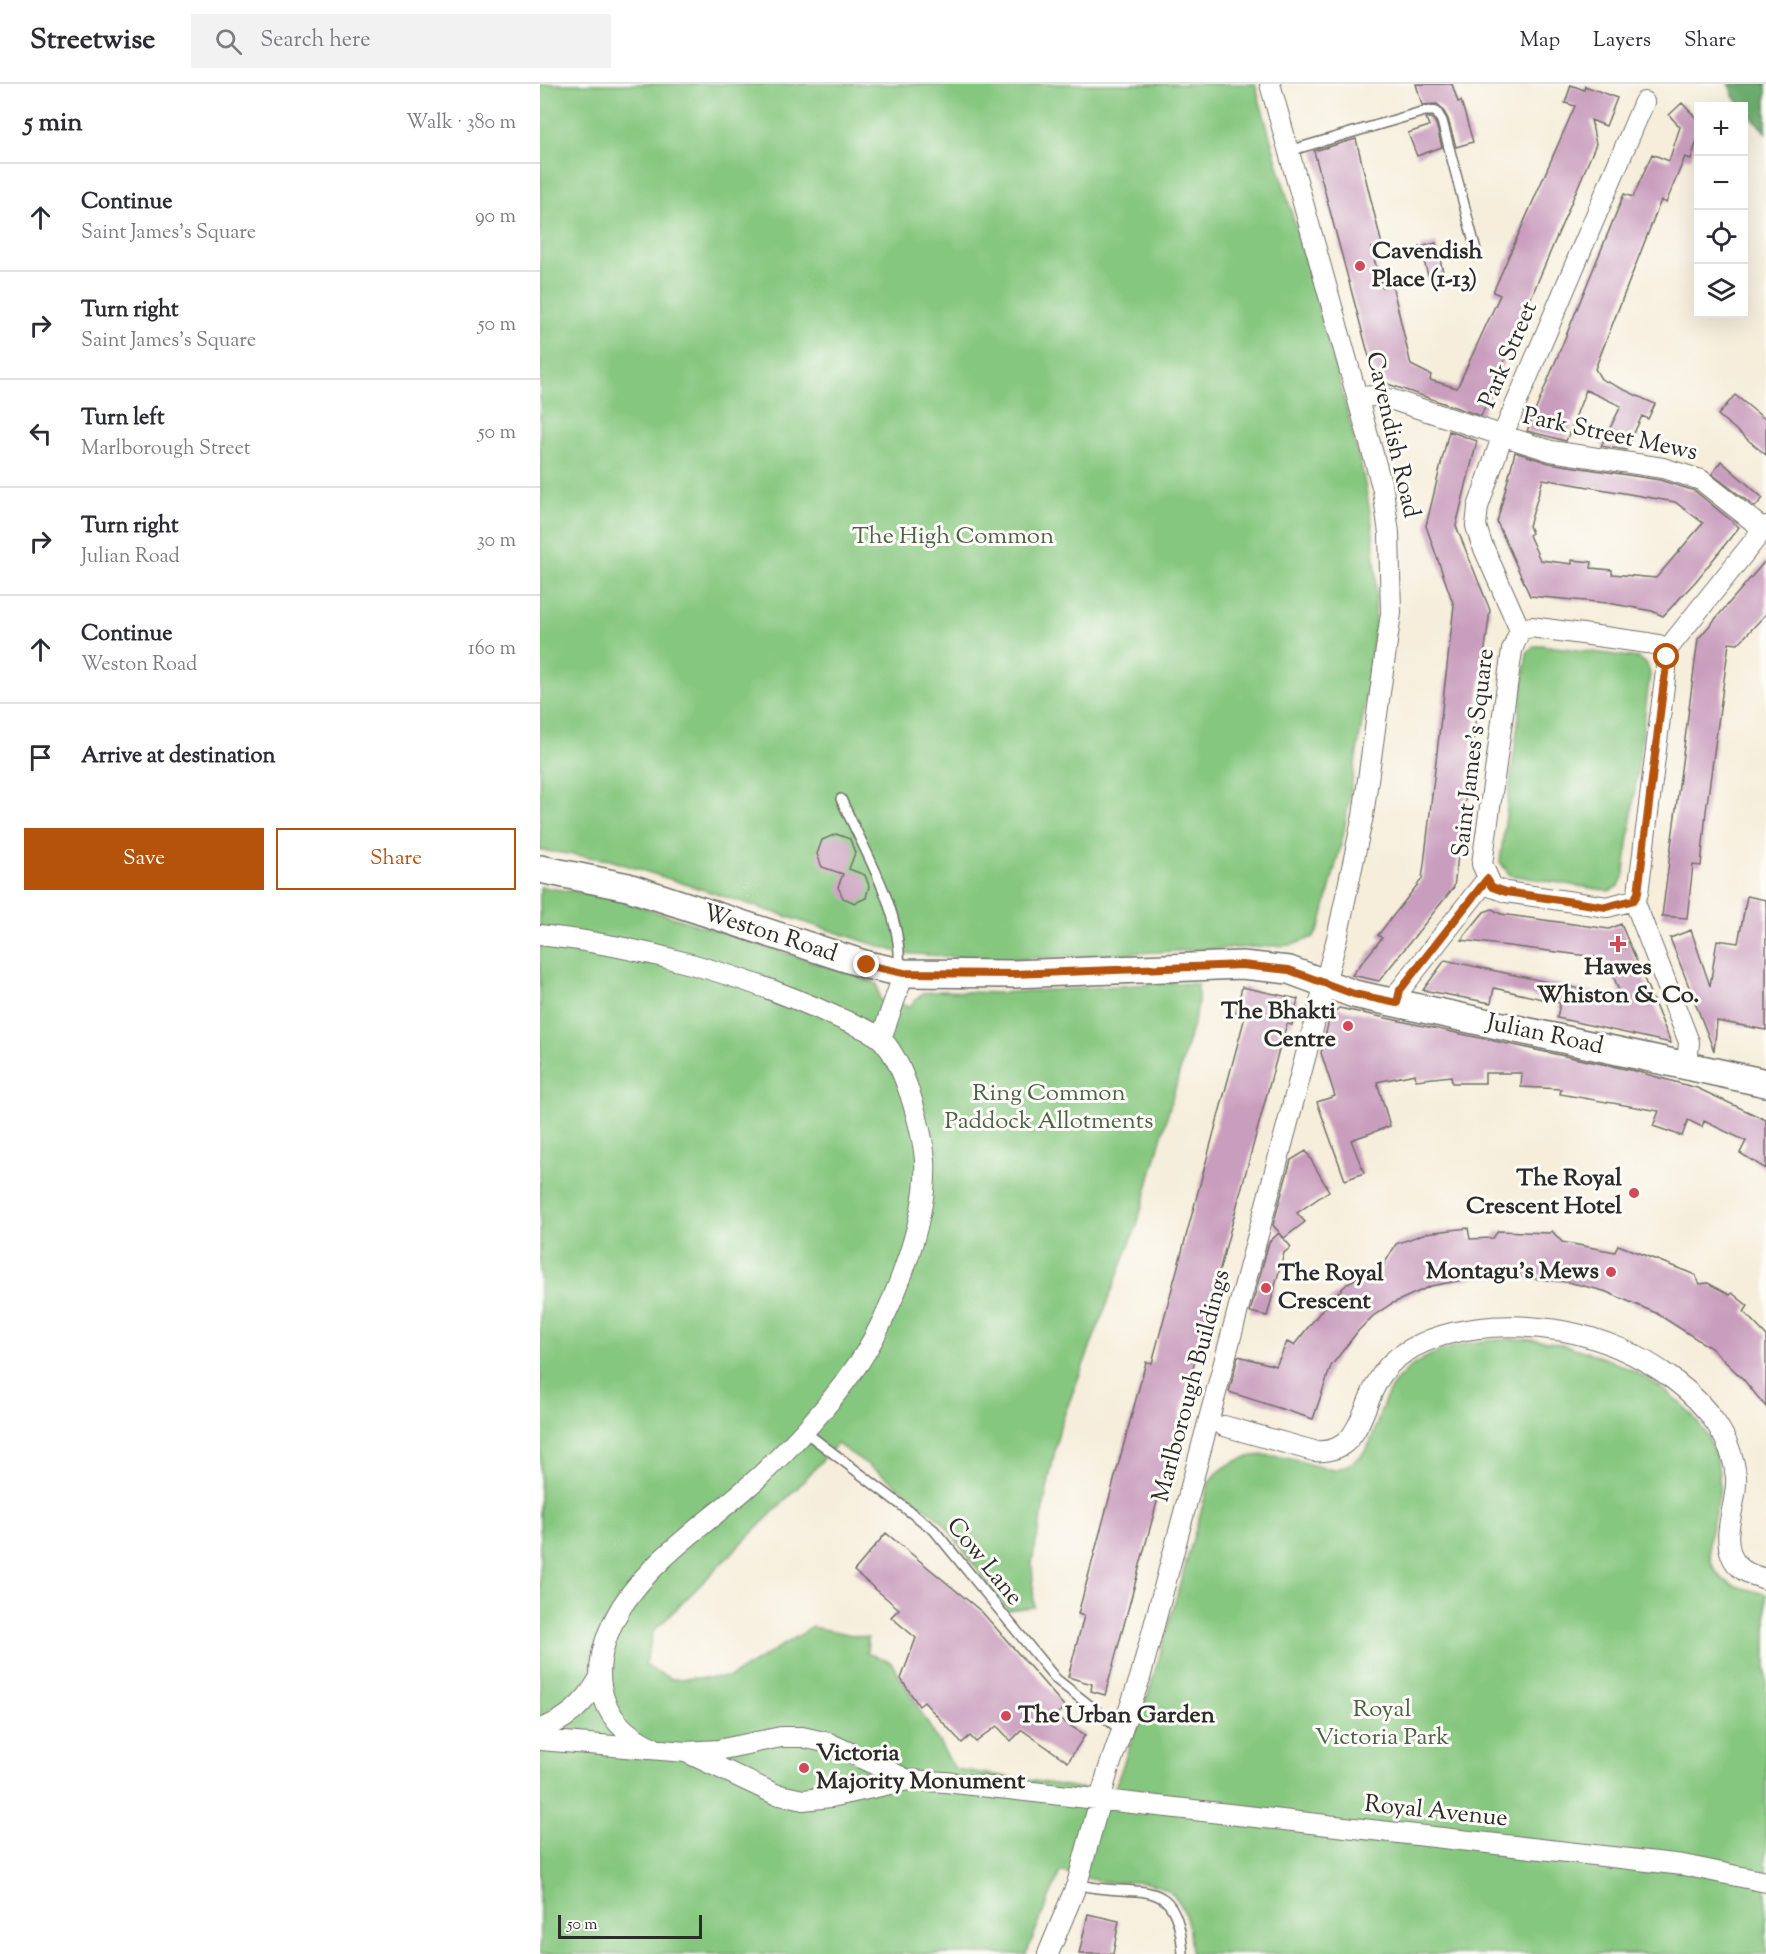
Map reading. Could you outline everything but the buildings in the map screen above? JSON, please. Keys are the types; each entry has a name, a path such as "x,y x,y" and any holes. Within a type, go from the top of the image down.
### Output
{"street":[{"name":"Cavendish Road","path":"1270,84 1383,490 1389,533 1391,613 1363,816 1325,983"},
{"name":"Park Street","path":"1520,630 1476,526 1478,507 1502,437 1644,102"},
{"name":"Park Street Mews","path":"1358,397 1375,396 1393,400 1551,451 1663,468 1701,480 1765,529"},
{"path":"1687,1066 1689,1042 1634,900 1639,883 1666,651 1765,529"},
{"name":"Saint James's Square","path":"1634,900 1606,907 1506,892 1492,887 1482,864 1512,650 1520,630 1531,627 1648,643 1659,645 1666,651"},
{"name":"Weston Road","path":"540,869 628,887 867,965 902,973 1013,974 1242,965 1289,970 1325,983"},
{"path":"1397,1003 1400,990 1487,879"},
{"path":"540,935 611,944 672,958 820,1009 881,1039 895,1058 920,1123 925,1163 916,1228 898,1286 880,1328 854,1370 804,1431 760,1475 663,1560 639,1585 622,1607 608,1637 601,1656 599,1679 607,1708 618,1724 633,1738 654,1748"},
{"path":"881,1039 902,973"},
{"name":"Julian Road","path":"1325,983 1354,994 1766,1083"},
{"name":"Marlborough Buildings","path":"1048,1954 1077,1884 1100,1800 1140,1678 1325,983"},
{"path":"1224,1426 1328,1453 1339,1449 1355,1434 1380,1375 1396,1359 1420,1344 1445,1335 1501,1326 1554,1330 1596,1338 1627,1351 1655,1368 1705,1406 1719,1425 1734,1461 1737,1481 1730,1532 1730,1553 1743,1571 1766,1579"},
{"path":"540,1729 571,1713 590,1695 599,1679"},
{"path":"540,1740 686,1752 718,1750 781,1737 802,1737 829,1743 908,1780"},
{"path":"686,1752 775,1794 803,1800 831,1797 908,1780"},
{"name":"Royal Avenue","path":"908,1780 1683,1865 1766,1882"}],"lane":[{"path":"1289,151 1425,111 1436,111 1442,121 1477,254"},
{"path":"840,800 891,910 901,953 902,973"},
{"name":"Cow Lane","path":"804,1431 934,1530 1056,1679 1122,1731"},
{"path":"1077,1884 1096,1889 1155,1893 1167,1899 1178,1916 1183,1954"}],"green space":[{"name":"The High Common","path":"540,84 1255,84 1341,387 1363,474 1372,523 1376,573 1375,626 1366,698 1343,836 1320,927 1314,937 1292,945 999,960 901,953 610,860 540,850"},
{"path":"1729,84 1766,84 1766,133 1748,113 1748,102 1738,102 1733,96"},
{"path":"1541,645 1638,658 1647,664 1650,674 1624,875 1619,886 1609,891 1510,875 1500,862 1527,653 1533,647"},
{"name":"Royal Victoria Park","path":"540,887 607,896 867,979 877,984 880,1000 910,1006 923,993 941,991 999,993 1171,983 1198,984 1198,1006 1137,1225 1060,1426 1032,1562 1034,1607 1007,1610 942,1521 890,1480 837,1444 799,1486 653,1632 645,1665 671,1679 730,1677 813,1627 868,1638 867,1653 891,1662 955,1769 1113,1793 1149,1692 1210,1480 1225,1467 1253,1456 1283,1458 1333,1470 1349,1464 1368,1447 1392,1387 1406,1371 1425,1358 1446,1349 1470,1343 1519,1339 1563,1345 1618,1364 1645,1378 1670,1394 1691,1414 1708,1437 1717,1464 1719,1494 1709,1544 1712,1564 1717,1573 1727,1582 1766,1594 1766,1954 1191,1954 1189,1930 1183,1909 1170,1892 1147,1883 1099,1881 1060,1872 1026,1954 540,1954"}],"place":[{"name":"Cavendish Place (1-13)","path":"1360,266"},
{"name":"Hawes Whiston & Co.","path":"1618,944"},
{"name":"The Bhakti Centre","path":"1348,1026"},
{"name":"The Royal Crescent Hotel","path":"1634,1193"},
{"name":"Montagu's Mews","path":"1611,1272"},
{"name":"The Royal Crescent","path":"1266,1288"},
{"name":"The Urban Garden","path":"1006,1716"},
{"name":"Victoria Majority Monument","path":"804,1768"}],"route":[{"path":"867,965 899,973 1013,974 1216,964 1242,965 1289,970 1354,994 1397,1003 1400,990 1487,879 1492,887 1506,892 1606,907 1634,900 1638,893 1667,657"}],"park label":[{"name":"Ring Common Paddock Allotments","path":"1049,1108"}]}
